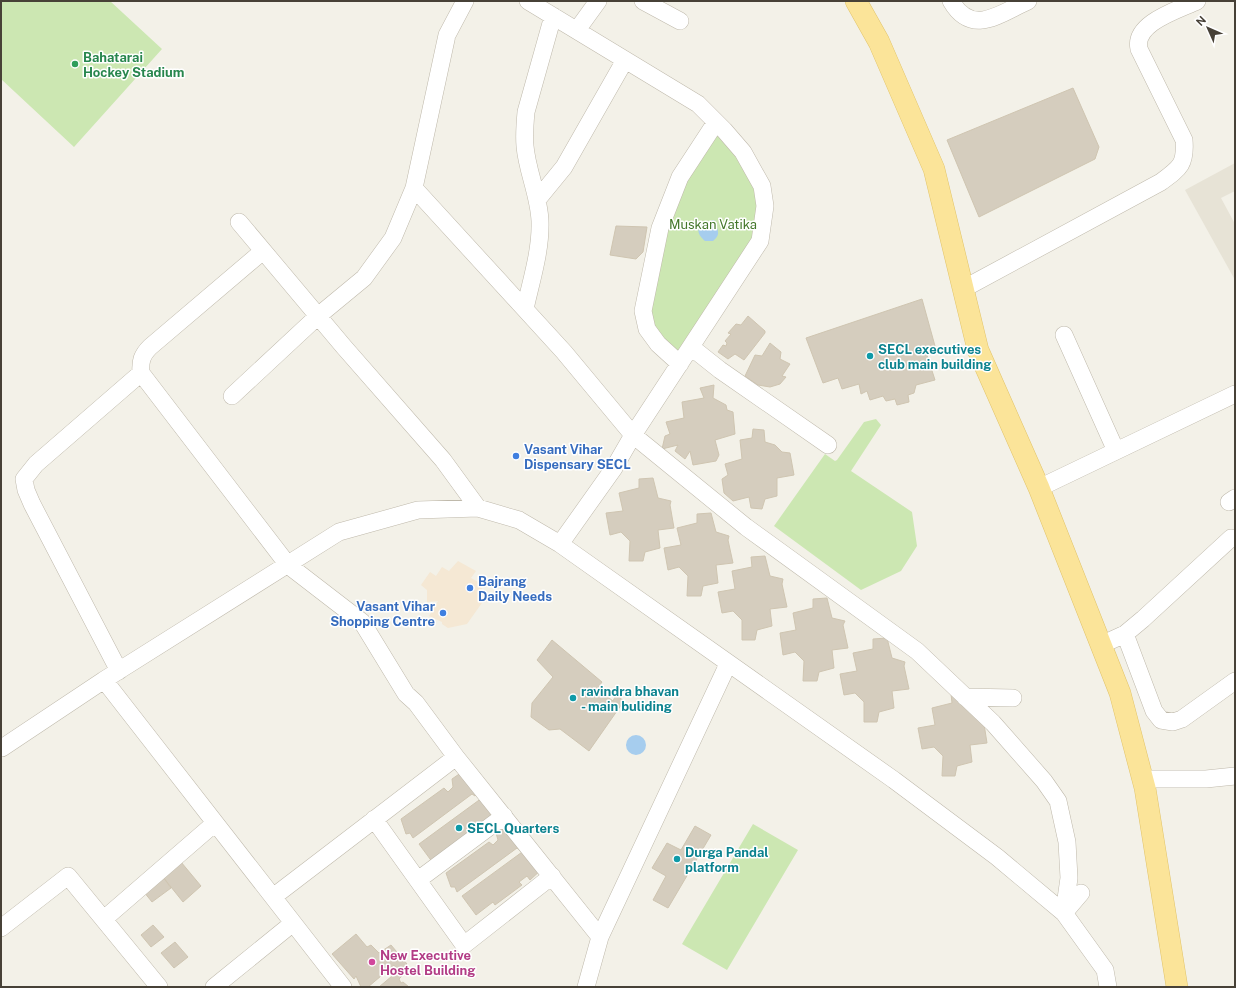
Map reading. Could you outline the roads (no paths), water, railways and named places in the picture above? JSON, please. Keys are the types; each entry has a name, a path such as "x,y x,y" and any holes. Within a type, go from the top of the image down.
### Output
{"main road":[{"path":"856,1 879,42 934,169 978,350 1039,488 1120,693 1142,779 1177,987"}],"street":[{"path":"232,396 318,316 364,278 393,238 414,188 447,34 465,1"},
{"path":"528,1 698,104 744,152 762,186 765,206 760,241 633,435 614,468 560,544"},
{"path":"577,30 598,1"},
{"path":"643,1 680,21"},
{"path":"951,1 963,17 970,20 979,21 1028,1"},
{"path":"963,289 1161,182 1182,163 1185,155 1184,140 1139,49 1138,42 1139,36 1148,25 1197,1"},
{"path":"525,309 538,250 540,222 537,200 525,146 526,112 553,16"},
{"path":"537,200 564,166 625,60"},
{"path":"680,364 658,344 647,329 643,311 660,228 680,177 716,122"},
{"path":"414,188 525,309 633,435 746,527 917,651 993,723 1039,775 1058,801 1068,849 1069,878 1064,913"},
{"path":"239,222 318,316 444,460 478,508"},
{"path":"263,250 150,347 143,355 140,364 141,373 288,565 362,622 406,694 416,703 456,756 600,936"},
{"path":"1064,335 1116,451"},
{"path":"691,347 720,370 828,445"},
{"path":"119,671 32,504 26,490 24,479 36,464 141,373"},
{"path":"1039,488 1235,394"},
{"path":"2,748 104,680 339,532 418,510 478,508 519,520 560,544 894,780 997,857 1064,913 1105,970 1108,987"},
{"path":"1101,645 1125,634 1231,538"},
{"path":"1125,634 1154,711 1160,720 1172,722 1182,719 1235,681"},
{"path":"586,987 600,936 728,664"},
{"path":"104,680 343,987"},
{"path":"965,697 1013,698"},
{"path":"273,897 456,756"},
{"path":"1142,779 1206,779 1235,776"},
{"path":"418,880 504,816"},
{"path":"374,819 464,945 552,876"},
{"path":"104,919 215,823"},
{"path":"1,928 68,876 159,987"},
{"path":"1064,913 1081,893"},
{"path":"214,987 293,923"}],"water":[{"path":"714,220 718,234 713,241 705,241 701,237 699,230 702,225"},
{"path":"636,735 643,738 646,745 643,752 636,755 629,752 626,745 629,738"}],"place":[{"name":"Bahatarai Hockey Stadium","path":"75,64"},
{"name":"SECL executives club main building","path":"870,356"},
{"name":"Vasant Vihar Dispensary SECL","path":"516,456"},
{"name":"Bajrang Daily Needs","path":"470,588"},
{"name":"Vasant Vihar Shopping Centre","path":"443,613"},
{"name":"ravindra bhavan - main buliding","path":"573,698"},
{"name":"SECL Quarters","path":"459,828"},
{"name":"Durga Pandal platform","path":"677,859"},
{"name":"New Executive Hostel Building","path":"372,962"}],"park label":[{"name":"Muskan Vatika","path":"713,224"}]}
